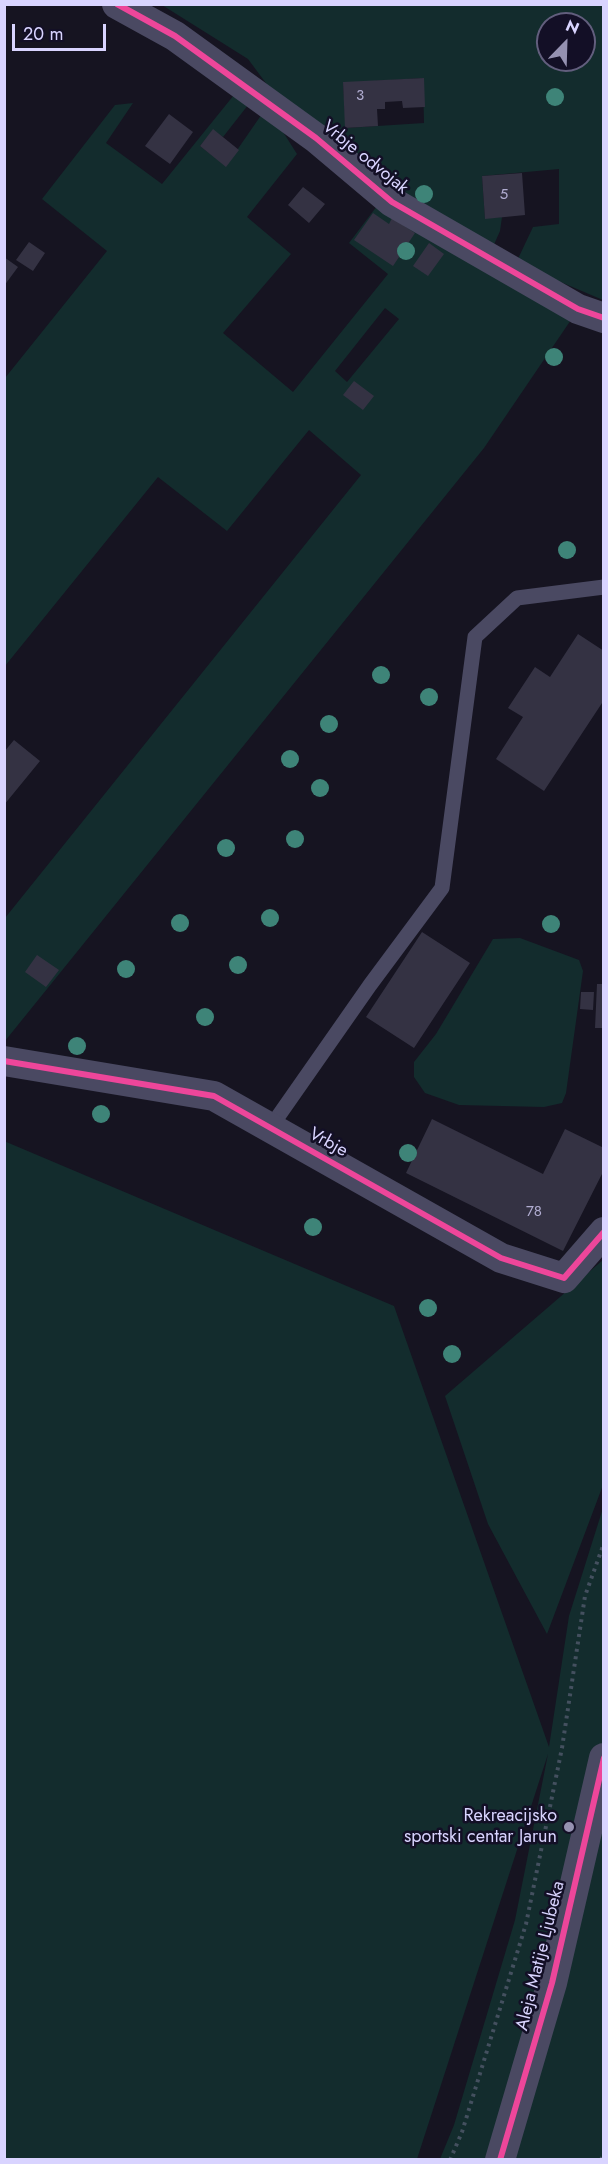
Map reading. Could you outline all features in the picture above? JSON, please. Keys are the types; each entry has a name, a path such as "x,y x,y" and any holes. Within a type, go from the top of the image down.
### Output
{"street":[{"name":"Vrbje odvojak","path":"117,4 184,43 316,138 392,202 578,309 603,318"},
{"name":"Vrbje","path":"4,1061 214,1096 501,1258 564,1278 603,1232"},
{"name":"Aleja Matije Ljubeka","path":"500,2160 552,1983 603,1758"}],"lane":[{"path":"270,1128 370,985 442,888 475,637 517,598 603,587"}],"path":[{"path":"450,2160 462,2132 526,1924 562,1748 585,1596 603,1544"},
{"path":"601,2160 603,2153"}],"green space":[{"path":"162,5 603,5 603,300 516,263 533,227 559,224 559,169 482,176 485,218 502,217 500,231 492,249 377,182 274,94 248,59","holes":["423,78 424,123 346,128 343,83"]},
{"path":"238,90 252,100 223,137 213,130 200,146 226,166 264,111 278,124 297,154 247,217 291,254 223,333 293,392 388,274 349,243 377,206 575,314 484,448 5,1041 5,918 361,475 309,430 227,531 158,477 5,666 5,378 107,251 42,199 115,105 133,103 106,143 162,184","holes":["385,308 399,319 347,382 335,371"]},
{"path":"520,938 579,960 583,971 566,1093 562,1103 544,1107 459,1105 425,1093 414,1077 414,1062 436,1034 493,939"},
{"path":"4,1141 394,1306 549,1747 569,1616 603,1508 603,2159 440,2159 454,2125 515,1920 548,1754 417,2159 5,2159"},
{"path":"603,1260 603,1485 547,1634 488,1524 445,1396"}],"building":[{"path":"424,78 425,107 403,108 402,101 385,102 385,109 377,109 378,126 345,128 343,82"},
{"path":"169,114 193,132 170,164 145,146"},
{"path":"213,129 239,150 226,167 200,146"},
{"path":"522,173 525,215 485,219 482,176"},
{"path":"303,187 325,204 309,223 288,205"},
{"path":"373,213 389,224 392,218 415,233 393,266 354,240"},
{"path":"29,242 45,253 33,271 16,260"},
{"path":"429,243 444,254 428,276 413,266"},
{"path":"4,257 18,267 4,286"},
{"path":"354,381 374,396 363,410 343,395"},
{"path":"578,634 604,651 604,700 544,791 496,759 523,717 508,708 535,667 550,677"},
{"path":"14,740 40,761 4,805 4,752"},
{"path":"422,932 470,963 414,1048 366,1017"},
{"path":"37,955 59,970 46,987 25,972"},
{"path":"597,984 604,984 604,1028 595,1028"},
{"path":"581,992 594,992 593,1010 580,1009"},
{"path":"432,1119 543,1174 565,1129 604,1148 604,1170 563,1251 406,1173"}],"cycle path":[{"path":"117,4 175,36 316,138 392,202 578,309 604,318"},
{"path":"4,1061 214,1096 501,1258 564,1278 604,1232"},
{"path":"500,2160 552,1983 604,1758"}],"place":[{"name":"Rekreacijsko sportski centar Jarun","path":"569,1827"}]}
